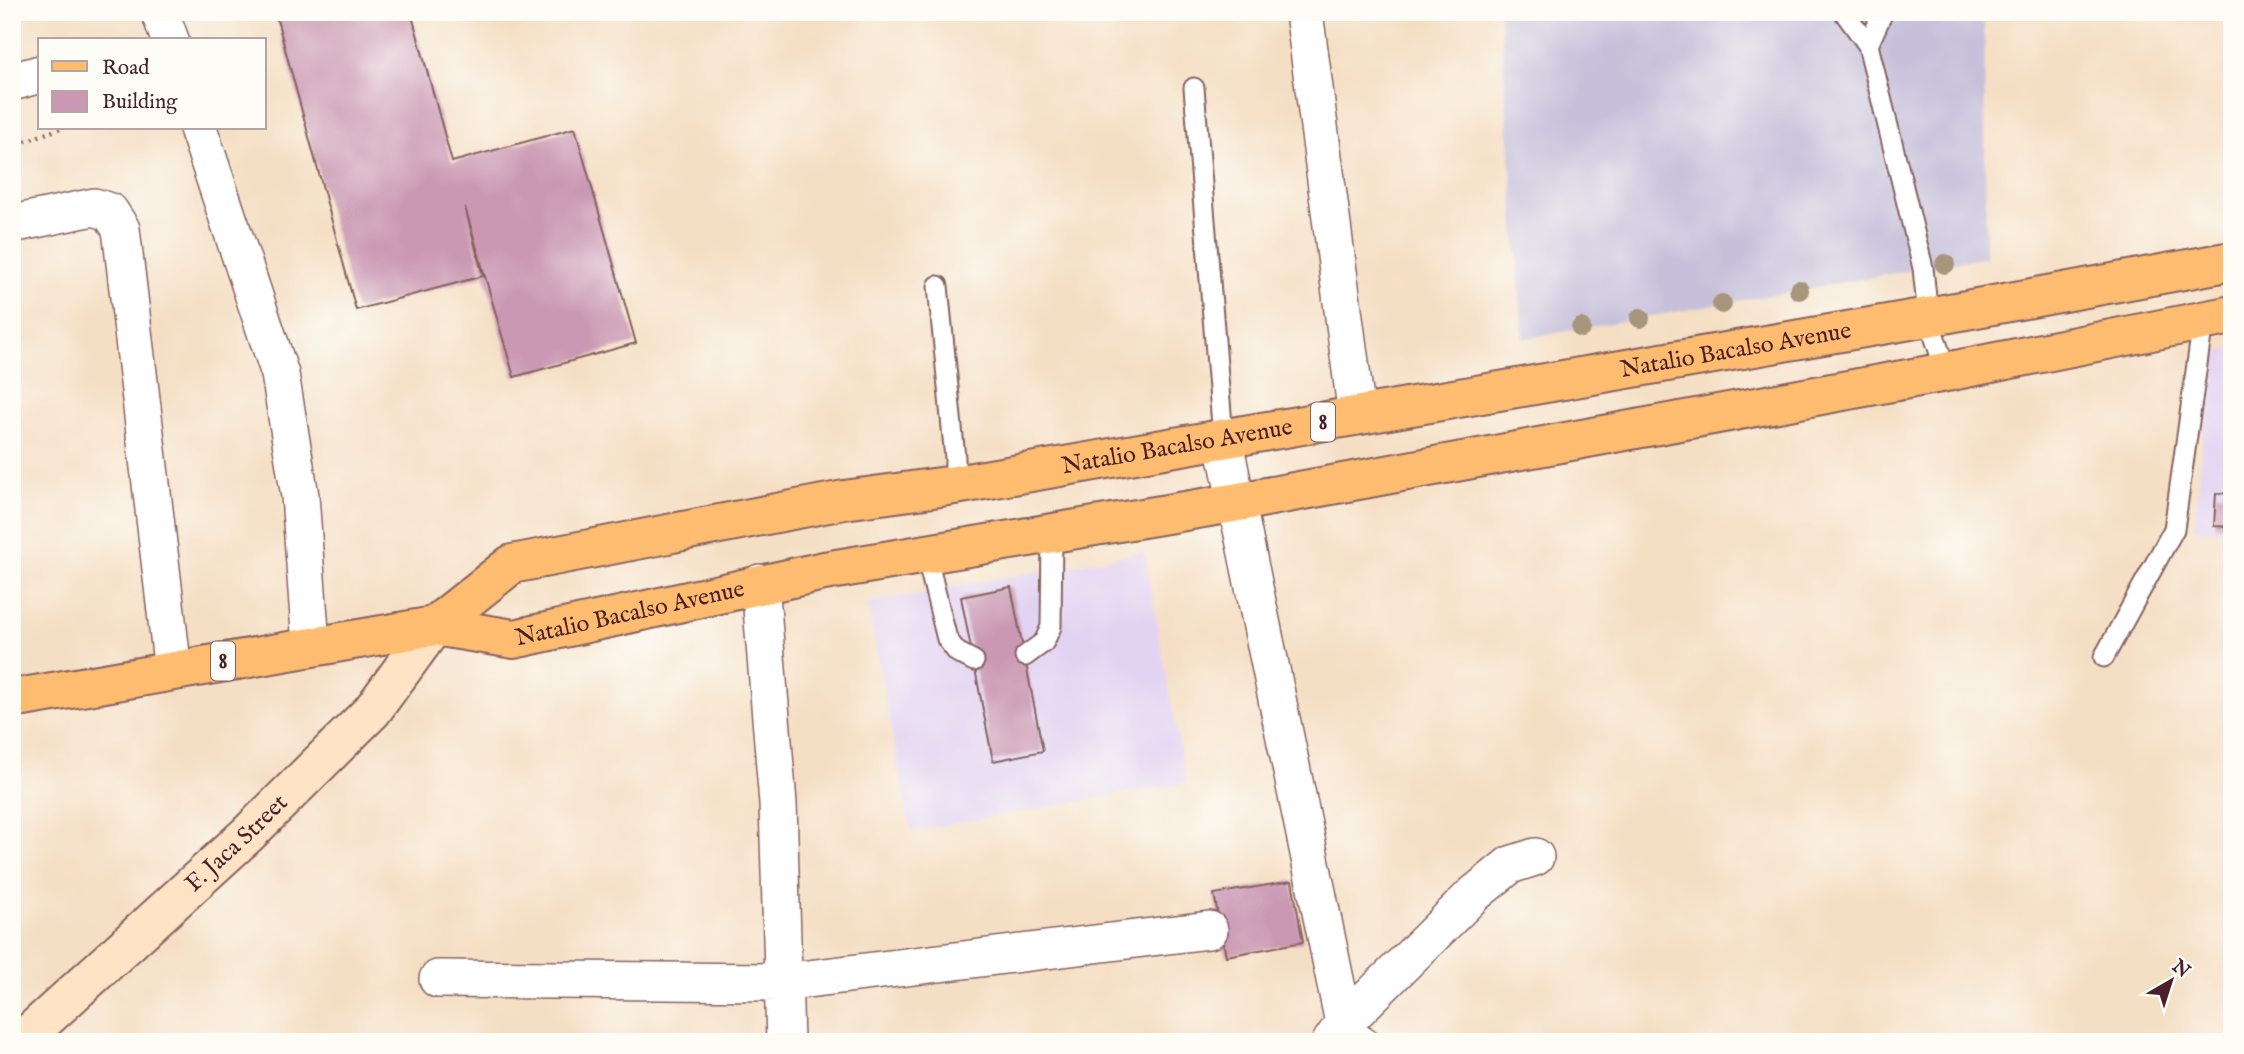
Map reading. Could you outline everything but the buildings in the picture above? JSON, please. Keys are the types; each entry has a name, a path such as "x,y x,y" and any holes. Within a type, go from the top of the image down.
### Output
{"main road":[{"name":"Natalio Bacalso Avenue","path":"434,626 512,564 844,500 955,485 1357,416 1928,317 2232,261"},
{"name":"Natalio Bacalso Avenue","path":"12,699 311,645 434,626 514,639 760,583 1239,502 1946,372 2217,318"}],"street":[{"path":"1304,12 1357,416"},
{"path":"12,82 38,75"},
{"path":"199,130 280,374 300,496 311,645"},
{"path":"12,223 94,207 110,212 121,229 173,671"},
{"path":"1223,437 1239,502 1349,1036"},
{"path":"760,583 778,803 785,1042"},
{"name":"F. Jaca Street","path":"20,1042 247,834 372,711 434,626"},
{"path":"1349,1036 1473,895 1510,865 1535,857"},
{"path":"438,979 783,982 1209,930"}],"lane":[{"path":"1844,12 1868,46 1923,268 1928,317 1946,372"},
{"path":"1868,46 1883,12"},
{"path":"1194,88 1223,437"},
{"path":"938,286 955,458 955,485"},
{"path":"2104,657 2174,529 2217,318"},
{"path":"1025,656 1044,642 1051,627 1052,533"},
{"path":"926,554 947,639 957,652 974,661"}],"path":[{"path":"12,146 56,130"}],"shaded area":[{"path":"1500,12 1984,12 1986,257 1523,339"},
{"path":"2232,349 2232,532 2194,529 2211,353"},
{"path":"1144,552 1186,783 911,831 867,603"}]}
